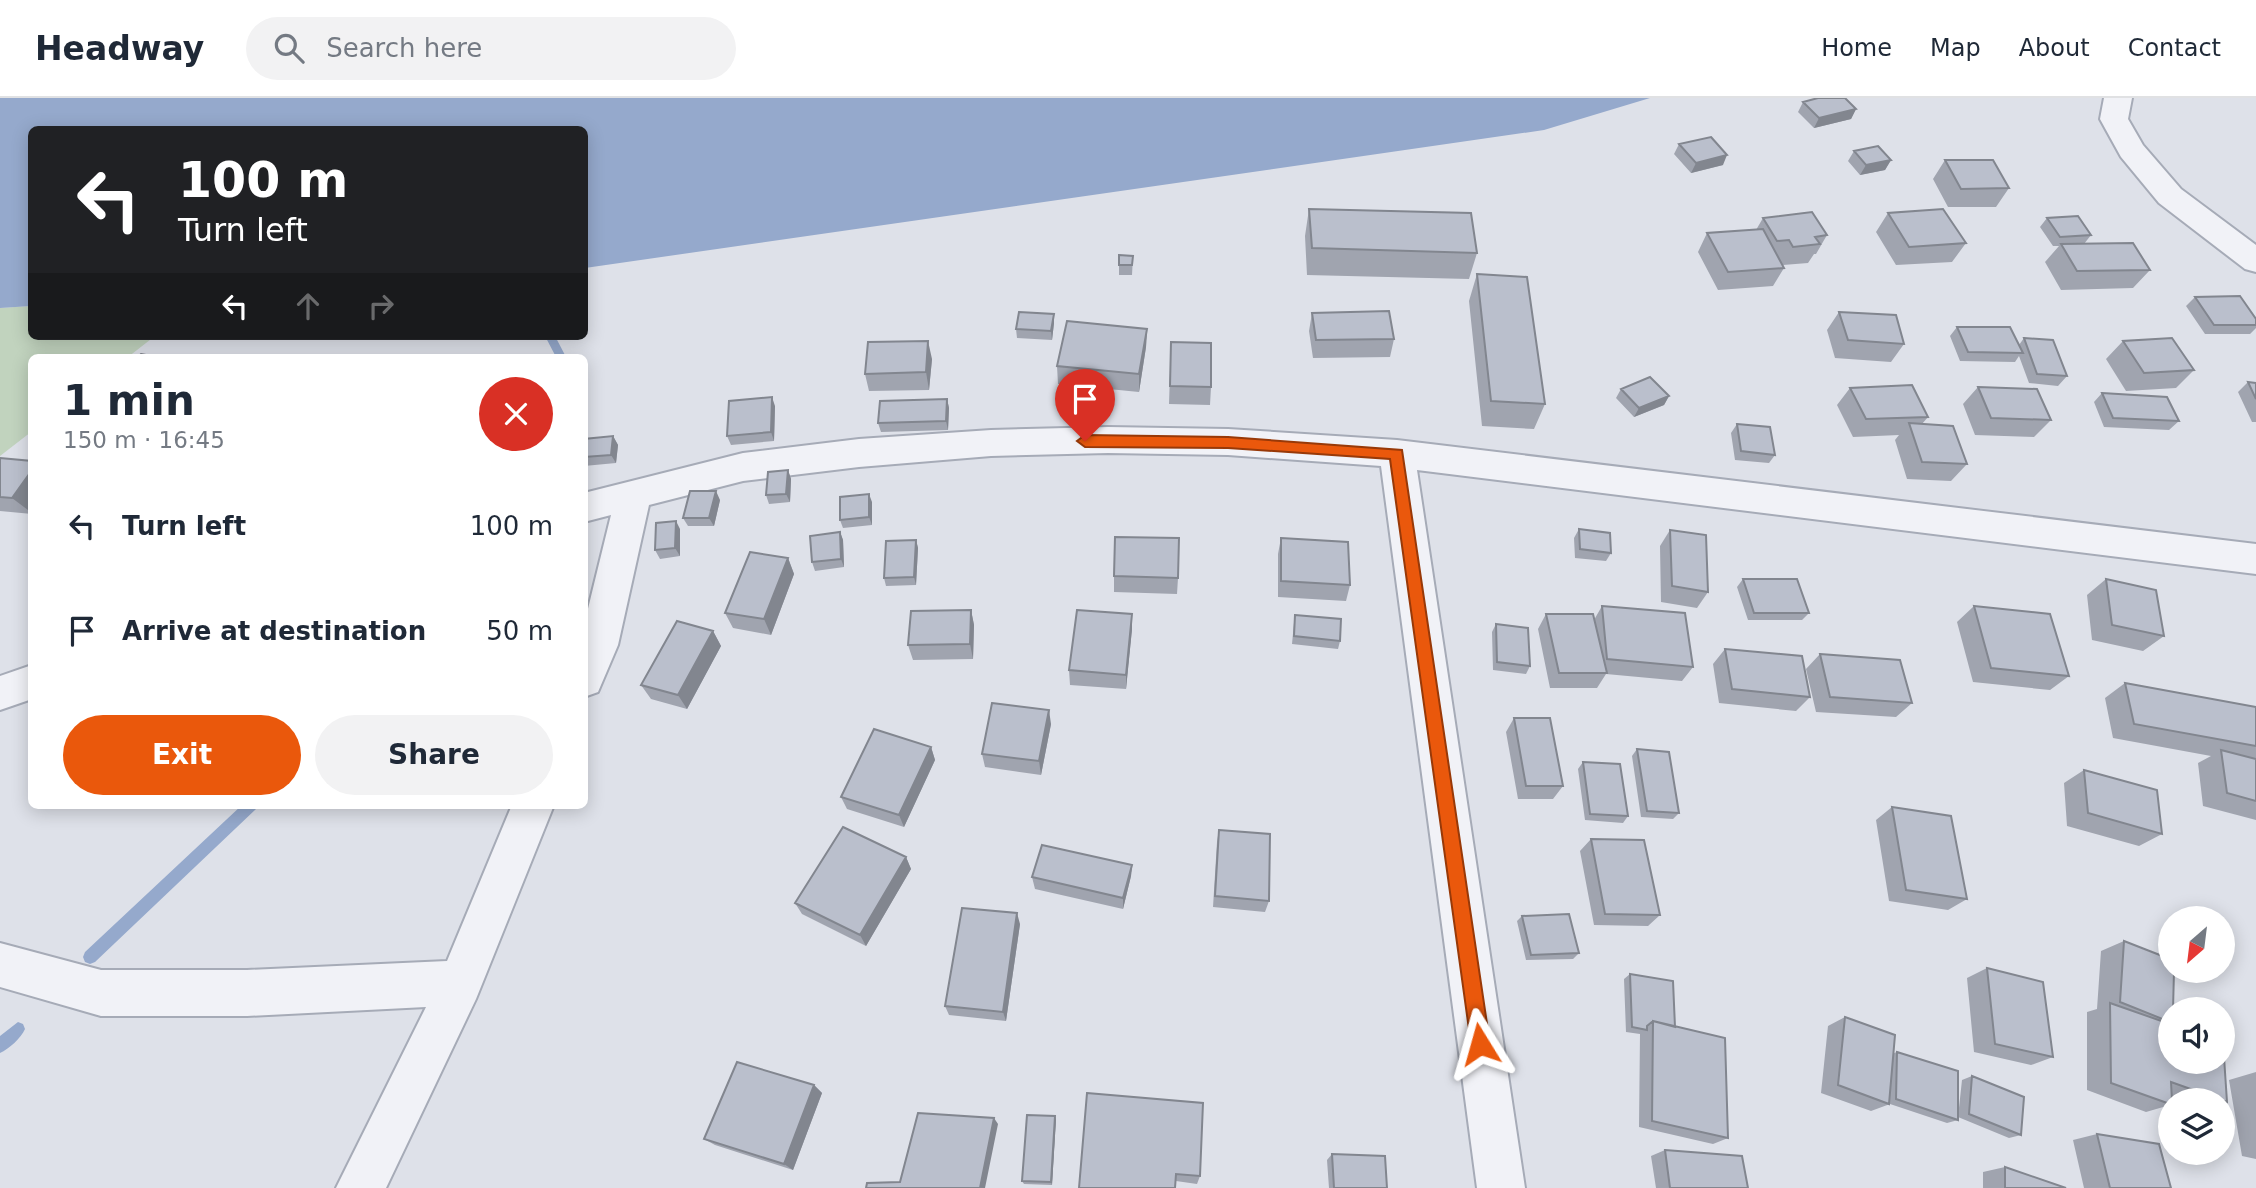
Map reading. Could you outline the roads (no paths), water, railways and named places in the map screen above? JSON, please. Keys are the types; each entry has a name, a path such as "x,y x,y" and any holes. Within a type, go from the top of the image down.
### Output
{"street":[{"path":"2118,98 2114,119 2131,150 2170,196 2256,261"},
{"path":"588,507 743,467 859,453 991,443 1108,440 1228,442 1396,454 2256,559"},
{"path":"1396,454 1501,1188"},
{"path":"588,671 599,645 634,493"},
{"path":"0,694 28,684"},
{"path":"360,1188 460,983 531,809"},
{"path":"0,965 101,993 247,993 460,983"}],"water":[{"path":"0,98 1650,98 1544,130 588,268 588,126 28,126 28,306 0,308"}],"waterway":[{"path":"552,340 559,354"},
{"path":"90,957 247,809"},
{"path":"0,1046 18,1029"}]}
